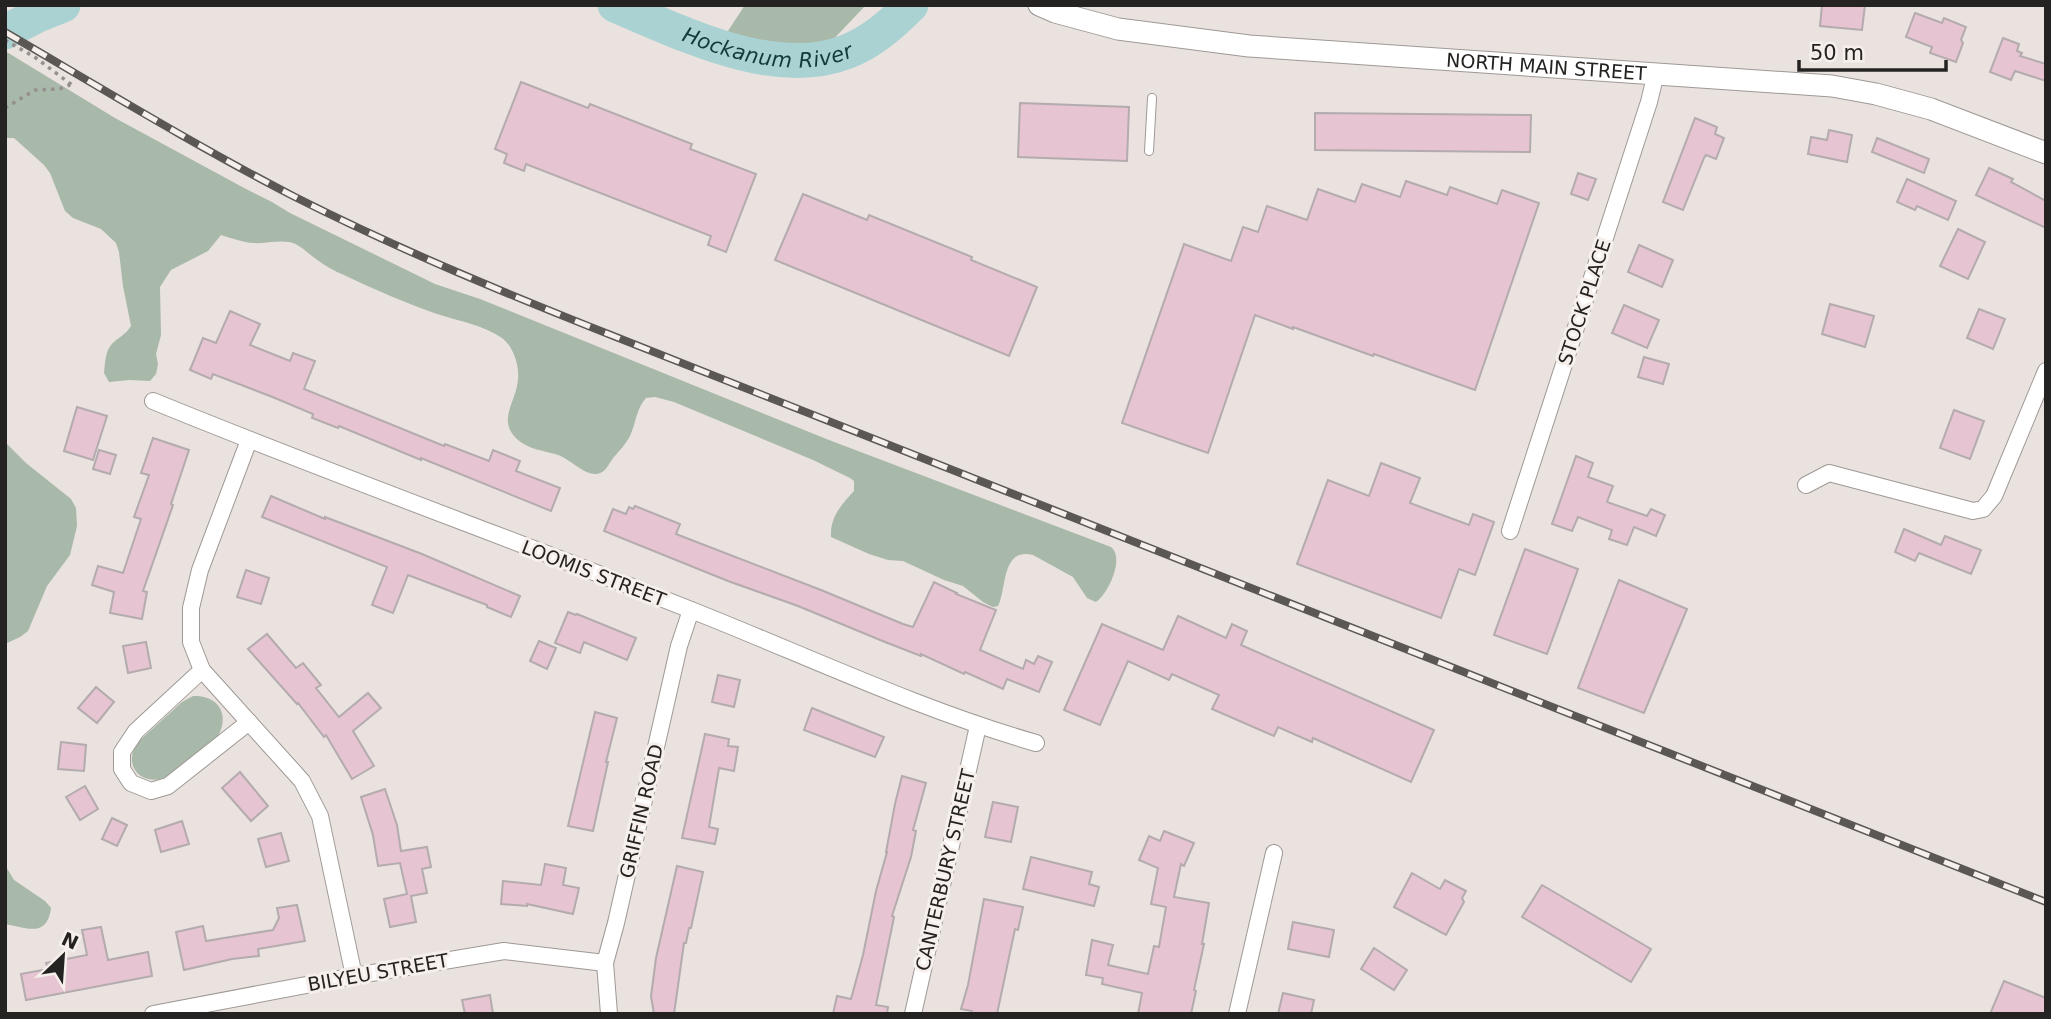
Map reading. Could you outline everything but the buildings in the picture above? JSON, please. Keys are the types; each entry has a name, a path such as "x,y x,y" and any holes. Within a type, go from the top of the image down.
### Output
{"main road":[{"name":"NORTH MAIN STREET","path":"1039,5 1118,29 1263,47 1832,86 1876,94 1931,109 2046,153"}],"street":[{"name":"STOCK PLACE","path":"1510,531 1649,102 1656,73"},
{"path":"1805,485 1829,473 1973,511 1983,509 1994,496 2046,371"},
{"name":"LOOMIS STREET","path":"153,401 691,610 978,726 1036,743"},
{"path":"249,440 200,570 191,608 191,642 202,670 302,781 320,816 354,976"},
{"name":"GRIFFIN ROAD","path":"609,1014 605,963 679,646 691,610"},
{"path":"202,670 136,731 122,752 122,769 131,783 151,792 168,786 249,722"},
{"name":"CANTERBURY STREET","path":"913,1014 978,726"},
{"path":"1237,1014 1274,853"},
{"name":"BILYEU STREET","path":"153,1014 504,951 605,963"}],"lane":[{"path":"1149,151 1152,98"}],"path":[{"path":"5,40 36,58 72,85 59,89 35,90 5,108"}],"green space":[{"path":"745,5 866,5 827,46 766,42 726,34"},
{"path":"5,51 115,118 290,213 435,284 480,299 829,440 1111,547 1115,552 1116,567 1110,584 1096,602 1087,598 1073,577 1033,555 1023,554 1010,563 1001,599 998,606 993,607 963,586 903,561 869,554 831,537 834,517 854,491 854,481 850,478 674,402 655,397 646,398 643,402 630,436 604,470 599,474 586,472 563,457 527,446 512,433 508,420 518,373 514,353 502,338 366,285 329,268 289,242 252,243 221,235 208,251 171,270 160,287 161,335 156,354 156,374 150,381 109,382 104,373 108,351 131,326 119,252 116,243 101,229 73,218 65,211 50,173 44,165 14,138 5,138"},
{"path":"5,442 26,463 71,499 76,508 77,526 70,555 47,586 28,631 5,644"},
{"path":"193,696 209,699 219,707 223,720 218,736 168,776 159,779 143,777 133,766 132,759 138,742 182,702"},
{"path":"5,865 14,880 51,908 45,924 28,929 5,924"}],"waterway":[{"name":"Hockanum River","path":"5,32 63,5"},
{"name":"Hockanum River","path":"615,5 729,50 789,60 818,59 855,48 881,32 911,5"}],"railway":[{"path":"5,32 258,178 454,271 2046,902"}]}
